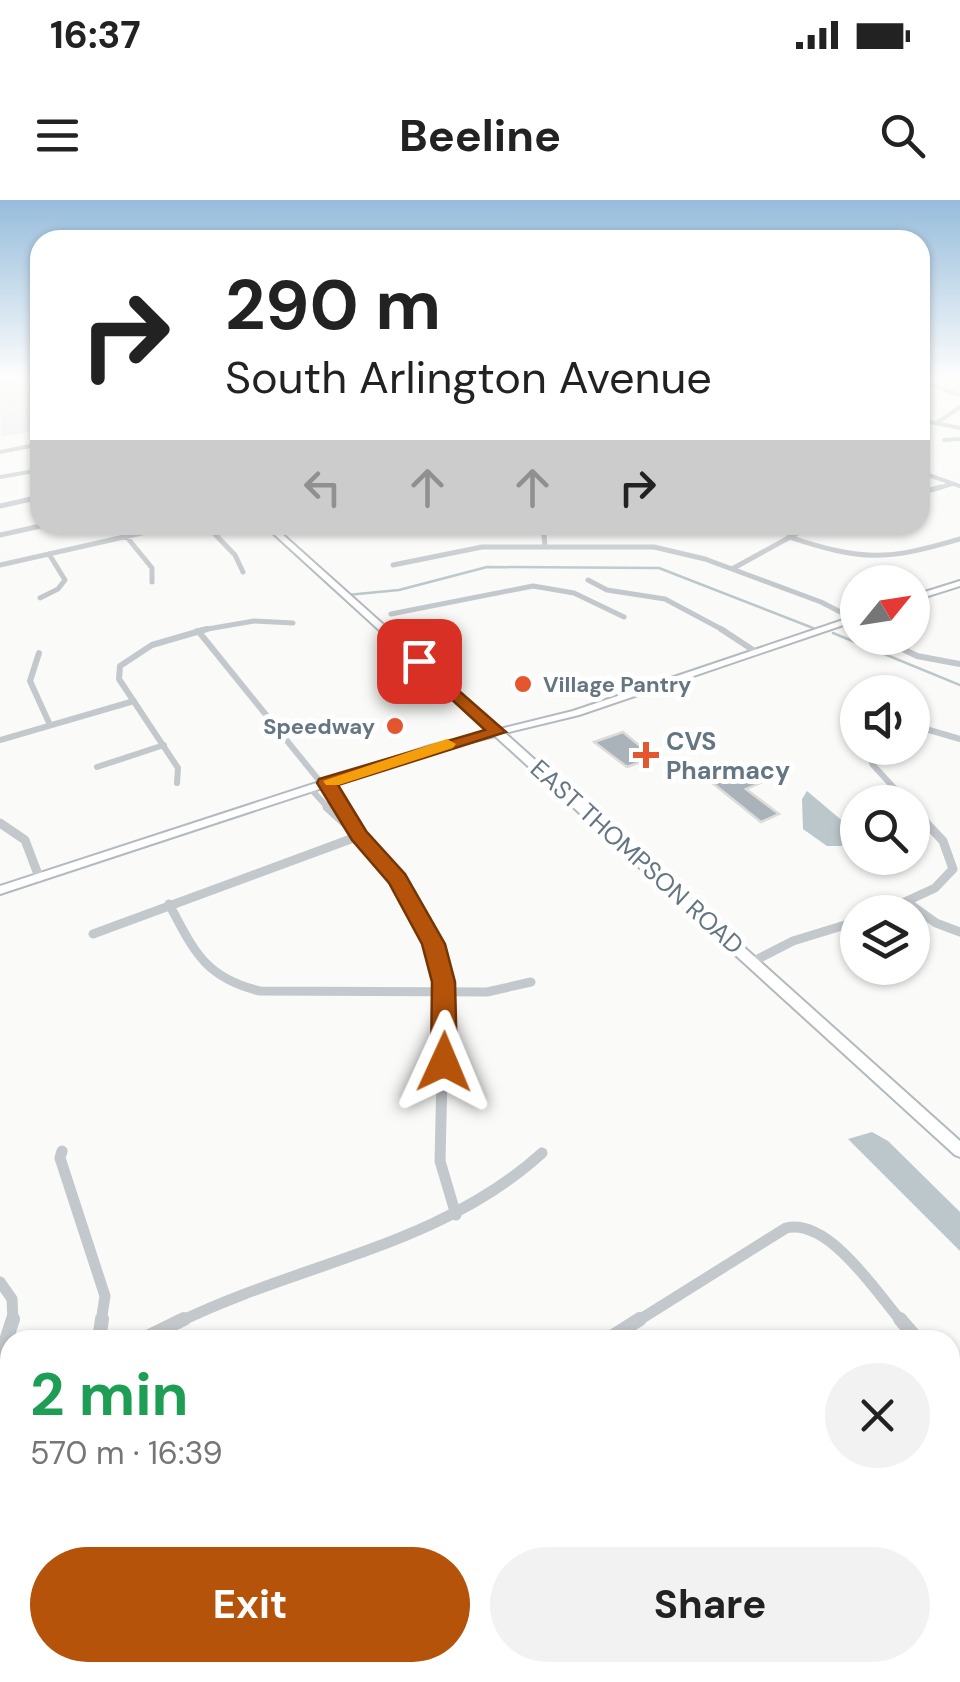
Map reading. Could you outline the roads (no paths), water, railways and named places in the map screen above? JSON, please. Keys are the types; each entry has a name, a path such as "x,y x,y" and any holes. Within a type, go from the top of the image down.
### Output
{"main road":[{"name":"EAST THOMPSON ROAD","path":"279,535 960,1150"},
{"path":"930,593 960,583"},
{"path":"0,890 319,785 568,715 840,624"}],"street":[{"path":"0,452 30,446"},
{"path":"0,477 30,472"},
{"path":"930,476 957,485"},
{"path":"930,491 957,485"},
{"path":"0,506 30,500"},
{"path":"0,535 30,528"},
{"path":"0,565 131,535"},
{"path":"216,535 235,555 243,572"},
{"path":"544,535 545,546"},
{"path":"732,569 793,535"},
{"path":"126,536 152,568 152,582"},
{"path":"789,537 878,561 960,538"},
{"path":"392,565 468,548 662,548 732,569 840,613"},
{"path":"40,598 58,589 65,580 49,554"},
{"path":"588,580 604,590 654,596 674,603 756,652"},
{"path":"391,614 523,586 560,588 624,617"},
{"path":"585,598 604,590"},
{"path":"177,783 178,768 120,679 122,664 148,646 199,632 260,620 293,624"},
{"path":"199,632 398,880 434,944 444,992 440,1160 456,1215"},
{"path":"39,653 29,667 28,683 50,726"},
{"path":"920,655 960,664"},
{"path":"923,655 932,660"},
{"path":"0,740 134,701"},
{"path":"930,730 960,739"},
{"path":"96,767 164,746"},
{"path":"878,765 894,785"},
{"path":"319,785 345,827 359,836"},
{"path":"0,823 24,840 39,876"},
{"path":"922,895 947,880 953,869 952,856 930,827"},
{"path":"93,934 359,836"},
{"path":"169,904 201,964 217,978 238,987 487,992 530,982"},
{"path":"930,919 960,932"},
{"path":"754,961 792,941 840,926"},
{"path":"62,1151 60,1158 105,1296 100,1330"},
{"path":"163,1330 262,1286 384,1246 456,1215 520,1176 542,1152"},
{"path":"623,1330 786,1228 811,1227 830,1240 909,1330"},
{"path":"0,1282 12,1298 11,1330"}],"waterway":[{"path":"347,595 399,590 487,567 659,568 813,628"},
{"path":"833,633 960,685"}],"place":[{"name":"Village Pantry","path":"523,684"},
{"name":"Speedway","path":"395,726"},
{"name":"CVS Pharmacy","path":"646,755"}]}
